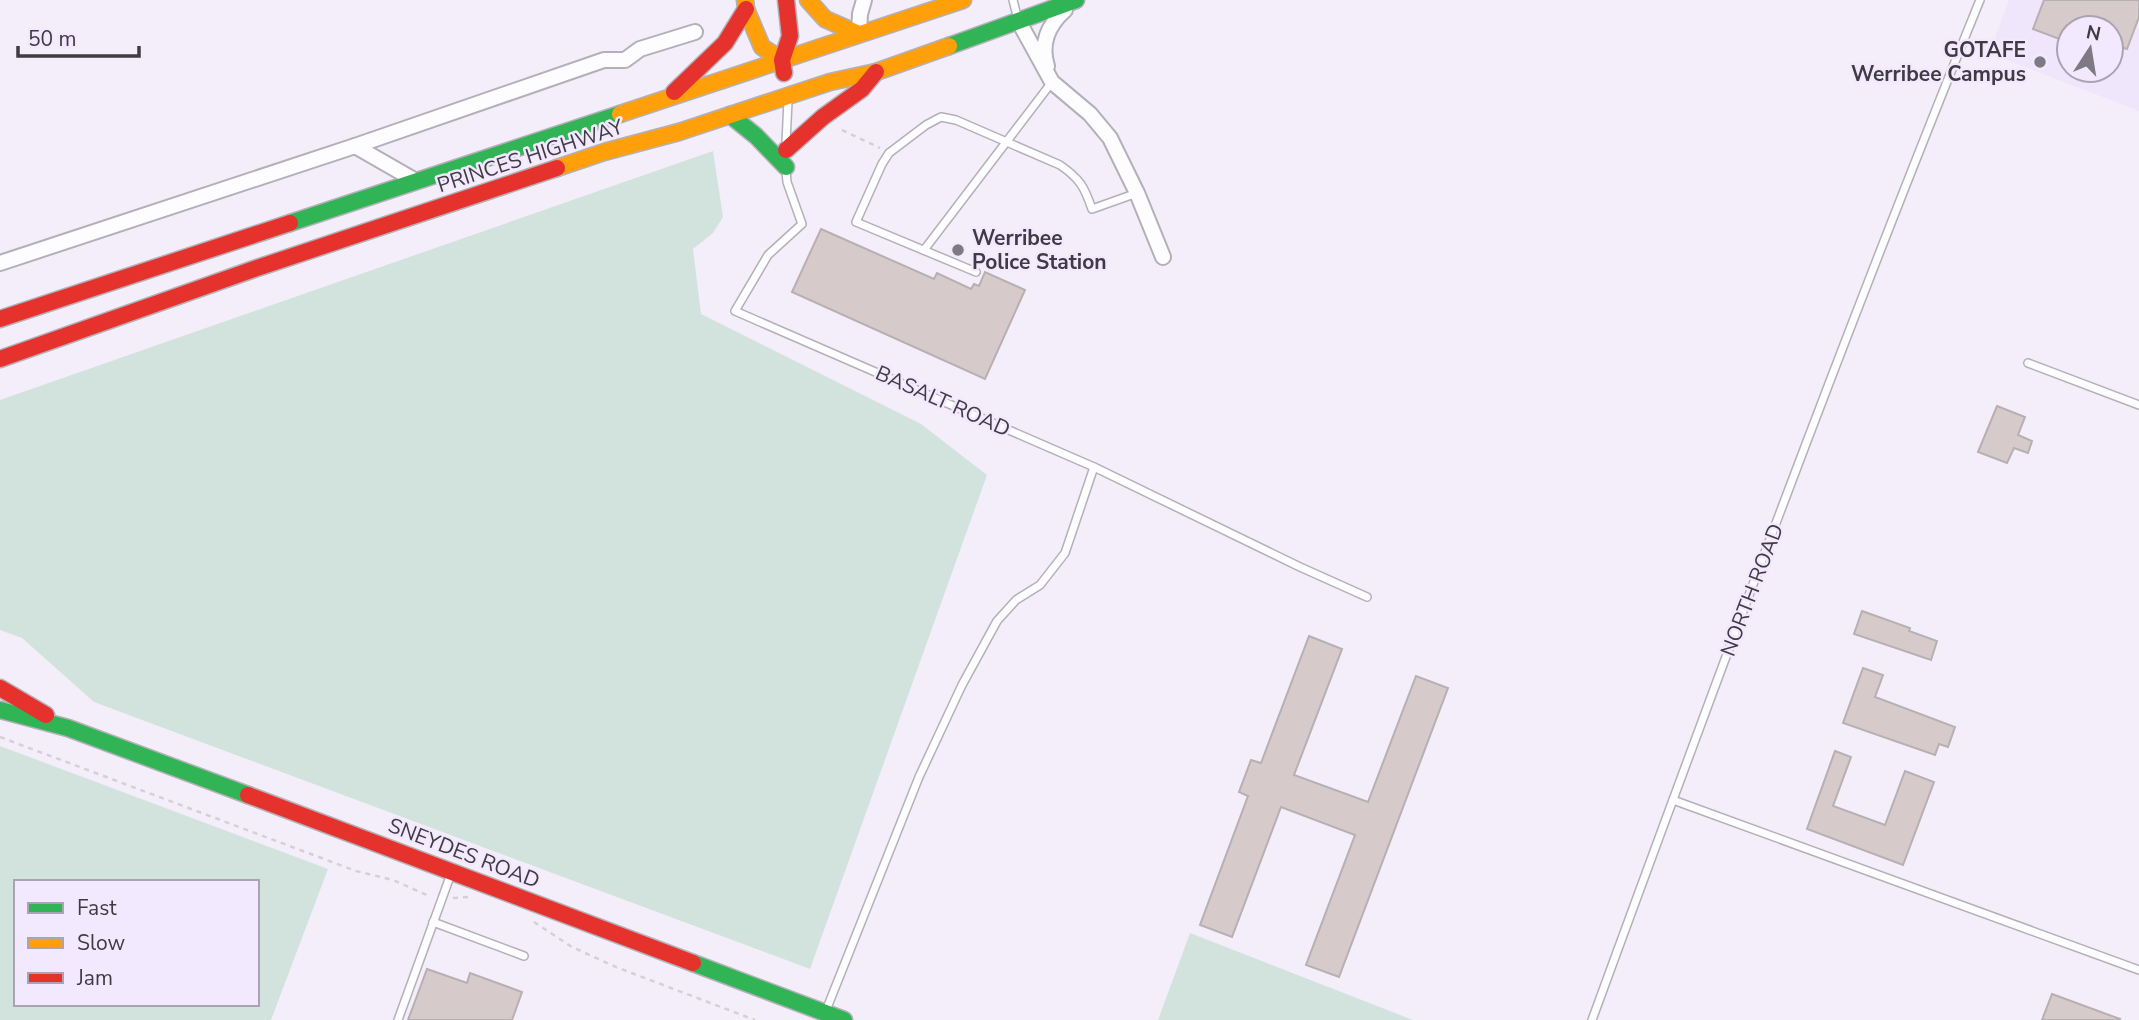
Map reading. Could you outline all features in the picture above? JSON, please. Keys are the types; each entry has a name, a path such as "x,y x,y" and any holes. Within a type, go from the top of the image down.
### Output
{"main road":[{"path":"786,0 790,36 782,60 788,96"},
{"path":"808,0 825,19 859,34"},
{"name":"PRINCES HIGHWAY","path":"0,320 963,0"},
{"name":"PRINCES HIGHWAY","path":"0,359 257,268 604,152 678,132 830,82 876,72 1077,0"},
{"path":"745,5 762,47 782,60"},
{"path":"666,99 725,43 745,5"},
{"path":"730,115 786,159 823,117 862,89 876,72"},
{"name":"SNEYDES ROAD","path":"0,688 68,728"},
{"name":"SNEYDES ROAD","path":"0,710 68,728 452,871 823,1016 844,1020"}],"street":[{"path":"859,34 864,0"},
{"path":"1052,82 1043,53 1045,37 1054,19 1077,0"},
{"path":"1018,20 1052,82 1090,114 1110,138 1137,193 1163,257"},
{"path":"0,263 355,146 604,60 625,60 640,49 695,32"},
{"path":"355,146 416,181"}],"lane":[{"path":"1013,0 1018,20"},
{"name":"NORTH ROAD","path":"1592,1020 1915,160 1980,0"},
{"path":"924,250 1052,82"},
{"name":"BASALT ROAD","path":"788,96 787,182 802,224 768,255 735,311 1094,467 1367,597"},
{"path":"976,272 856,222 889,153 941,117 957,120 1060,165 1075,175 1084,186 1092,209 1137,193"},
{"path":"2028,363 2139,405"},
{"path":"823,1016 919,777 962,685 997,621 1016,600 1040,585 1065,553 1094,467"},
{"path":"1673,800 2139,970"},
{"path":"398,1020 452,871"},
{"path":"433,922 524,956"}],"path":[{"path":"843,131 889,153"},
{"path":"0,737 356,871 393,880 429,896 477,896"},
{"path":"527,918 572,947 605,962 755,1020"}],"shaded area":[{"name":"GOTAFE Werribee Campus","path":"2009,0 2139,0 2139,111 2069,84 2125,84 2125,14 2055,14 2055,79 1989,53"},
{"path":"713,151 723,217 713,233 693,249 701,314 921,424 987,475 810,969 94,702 22,638 0,630 0,400"},
{"path":"0,746 328,869 271,1020 0,1020"},
{"path":"1190,933 1413,1020 1158,1020"}],"building":[{"path":"2044,0 2139,0 2139,17 2127,49 2125,14 2055,14 2055,37 2033,29"},
{"path":"821,229 934,279 937,273 971,289 974,284 979,286 985,272 1025,290 985,379 792,292"},
{"path":"1997,406 2025,417 2018,435 2032,441 2028,453 2014,448 2007,463 1978,452"},
{"path":"1862,611 1937,641 1931,660 1854,634"},
{"path":"1309,636 1342,649 1294,775 1368,802 1416,676 1448,688 1339,977 1306,965 1355,835 1281,807 1232,937 1200,925 1248,796 1239,792 1251,760 1261,763"},
{"path":"1863,668 1883,675 1875,697 1955,727 1948,747 1939,744 1935,755 1843,723"},
{"path":"1835,751 1851,757 1833,806 1885,825 1905,771 1934,782 1903,865 1807,829"},
{"path":"427,969 467,983 470,973 522,992 512,1020 408,1020"},
{"path":"2052,994 2120,1019 2042,1020"}],"traffic: fast":[{"path":"949,46 1076,0"},
{"path":"290,223 620,114"},
{"path":"730,115 756,136 786,167"},
{"path":"0,710 68,728 248,795"},
{"path":"693,963 844,1020"}],"traffic: slow":[{"path":"745,0 746,9 762,47 782,60"},
{"path":"808,0 825,19 859,34"},
{"path":"620,114 963,0"},
{"path":"557,168 679,132 830,82 876,72 949,46"}],"traffic: jam":[{"path":"784,73 782,60 790,36 786,0"},
{"path":"674,92 725,43 746,9"},
{"path":"786,150 823,117 862,89 876,72"},
{"path":"0,359 257,268 557,168"},
{"path":"0,319 290,223"},
{"path":"0,688 46,715"},
{"path":"248,795 693,963"}],"place":[{"name":"GOTAFE Werribee Campus","path":"2040,62"},
{"name":"Werribee Police Station","path":"958,250"}]}
